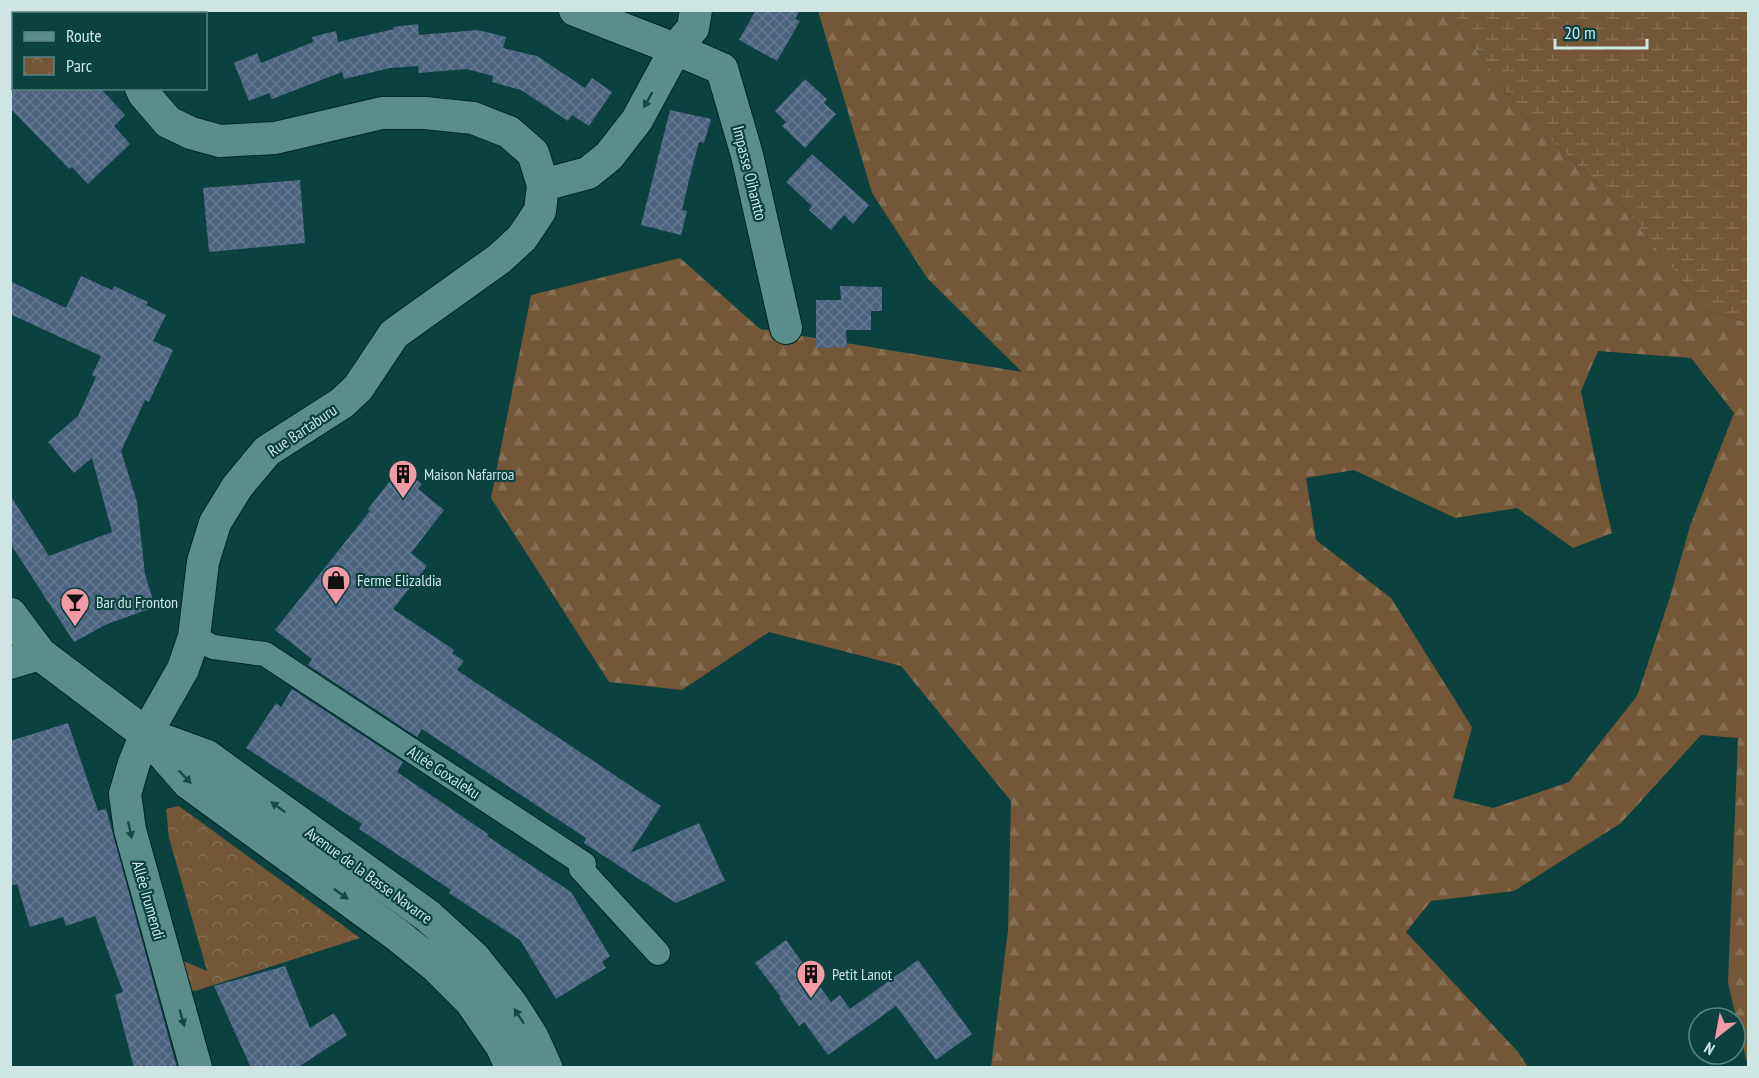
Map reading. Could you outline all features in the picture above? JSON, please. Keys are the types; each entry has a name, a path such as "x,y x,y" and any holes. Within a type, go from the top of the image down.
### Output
{"street":[{"path":"575,10 676,48"},
{"path":"543,184 588,173 609,156 637,120 676,48 693,28 696,10"},
{"name":"Impasse Oihantto","path":"676,48 722,69 747,155 786,328"},
{"name":"Rue Bartaburu","path":"142,90 168,122 191,133 220,141 275,138 382,113 425,113 473,118 509,132 533,153 543,184 540,211 522,237 499,259 394,334 358,388 342,403 267,452 237,487 215,523 203,562 194,637 183,669 146,734"},
{"name":"Avenue de la Basse Navarre","path":"10,614 25,658 146,734 206,756 428,916 474,958 511,1004 532,1037 533,1064"},
{"name":"Allée Goxaleku","path":"194,637 213,647 266,654 584,864 581,869 658,953"},
{"name":"Allée Irumendi","path":"146,734 124,794 129,830 196,1068"}],"green space":[{"path":"818,11 1447,11 1527,119 1622,206 1705,309 1748,323 1748,1067 1747,1006 1733,1006 1728,983 1738,738 1701,735 1621,823 1514,891 1431,901 1406,932 1519,1053 1528,1067 991,1067 1008,930 1011,801 901,666 769,632 682,690 609,682 491,498 531,295 680,258 760,329 1022,372 928,279 872,193","holes":["1598,351 1691,358 1734,413 1690,526 1670,597 1637,696 1569,782 1493,808 1453,798 1472,727 1391,598 1316,540 1306,478 1354,470 1455,518 1517,508 1573,548 1612,533 1581,391"]},
{"path":"1447,11 1748,11 1748,323 1705,309 1622,206 1527,119"},
{"path":"179,806 360,938 195,991 184,987 176,958 207,971 169,838 166,809"}],"building":[{"path":"756,10 800,10 795,19 800,21 777,61 739,40"},
{"path":"418,24 419,35 478,30 506,37 503,48 537,56 585,88 592,78 612,92 589,126 572,115 568,121 521,90 492,82 493,76 466,69 419,73 418,66 390,68 344,79 342,72 272,99 269,93 249,101 234,63 257,53 261,63 313,42 312,37 336,31 338,42 394,29 393,27"},
{"path":"805,79 827,99 824,103 836,114 805,148 782,126 786,122 775,111"},
{"path":"10,88 12,90 102,90 125,115 114,126 130,144 88,184 72,167 69,169 10,108"},
{"path":"670,110 711,119 704,143 699,142 690,176 682,210 687,211 681,235 641,225"},
{"path":"812,154 869,205 853,224 844,215 831,230 809,210 812,206 786,182"},
{"path":"300,180 305,243 209,252 203,188"},
{"path":"81,276 112,290 114,286 148,302 146,305 166,315 153,341 173,350 149,402 145,400 121,451 137,502 145,574 155,607 107,624 74,642 10,543 10,495 49,556 112,532 92,458 74,473 48,442 78,416 96,377 92,375 101,356 10,314 10,281 66,308"},
{"path":"840,286 882,287 882,311 871,311 871,330 846,330 847,347 816,348 816,300 841,300"},
{"path":"401,467 422,484 418,489 444,510 411,553 427,566 393,609 454,650 452,653 464,661 457,670 661,806 630,853 699,823 725,881 676,903 584,843 586,838 422,729 417,737 308,665 312,659 275,630 370,511 368,509"},
{"path":"292,689 403,762 397,772 571,892 610,956 602,962 606,968 556,999 520,940 449,893 451,890 359,829 362,824 246,748 276,703 281,707"},
{"path":"68,723 98,811 106,809 177,1068 134,1068 115,995 123,992 95,916 66,926 63,917 30,927 17,884 10,886 10,741"},
{"path":"786,940 831,1002 840,995 850,1009 918,960 972,1034 936,1060 896,1006 828,1055 804,1022 799,1026 779,998 781,997 755,963"},
{"path":"285,966 310,1028 334,1013 347,1035 297,1068 251,1068 214,986"}],"place":[{"name":"Maison Nafarroa","path":"403,500"},
{"name":"Ferme Elizaldia","path":"336,606"},
{"name":"Bar du Fronton","path":"75,628"},
{"name":"Petit Lanot","path":"811,1000"}]}
